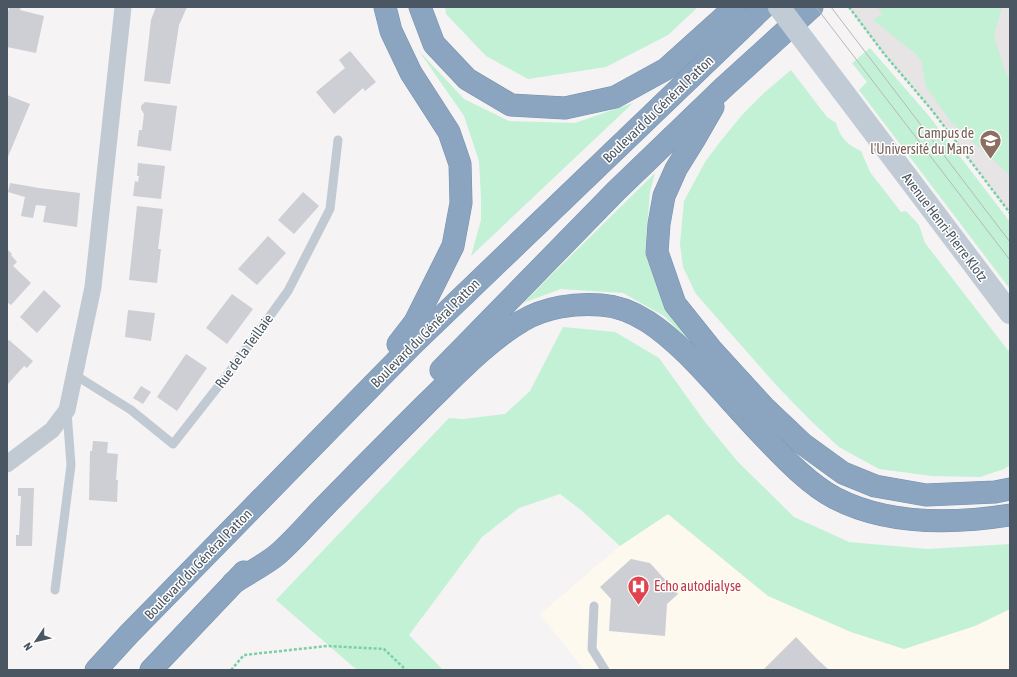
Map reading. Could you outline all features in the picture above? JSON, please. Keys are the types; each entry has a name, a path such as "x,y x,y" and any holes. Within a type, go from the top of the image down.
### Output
{"highway":[{"path":"357,401 415,322 453,246 461,203 460,164 449,132 411,73 391,31 385,7"},
{"path":"420,7 434,44 468,79 511,105 565,108 615,97 666,69 735,7"},
{"name":"Boulevard du Général Patton","path":"96,670 129,634 412,345 764,7"},
{"path":"151,670 616,191 812,7"},
{"path":"724,88 676,169 664,196 659,224 657,252 676,304 711,349 764,407 804,444 843,473 875,486 926,495 995,492 1010,489"},
{"path":"234,583 277,554 453,378 496,340 522,320 560,307 580,304 604,305 626,310 649,322 670,337 707,374 785,460 807,479 834,498 866,511 914,519 984,519 1010,515"}],"street":[{"path":"7,464 52,430 67,410 93,287 123,7"},
{"name":"Avenue Henri-Pierre Klotz","path":"779,7 1010,313"}],"lane":[{"name":"Rue de la Teillaie","path":"75,375 131,410 173,444 228,374 288,291 330,209 338,140"},
{"path":"55,590 71,465 67,410"},
{"path":"594,606 592,649 605,670"}],"path":[{"path":"849,7 885,55 931,109 1010,213"},
{"path":"231,670 244,655 327,646 384,649 406,670"}],"shaded area":[{"name":"Campus de l'Université du Mans","path":"852,7 1010,7 1010,213 931,109 885,55 850,9"},
{"path":"667,514 768,596 851,632 904,649 975,626 1010,609 1010,670 584,670 540,614 620,546"}],"green space":[{"path":"445,7 698,7 668,35 606,67 528,79 486,56 446,14"},
{"name":"Campus de l'Université du Mans","path":"877,7 1002,7 994,36 1005,71 1010,79 1010,175 952,123 926,87 921,60 916,54 873,20 883,14"},
{"path":"870,48 929,116 1010,222 1010,289 859,90 867,82 852,63"},
{"path":"419,51 464,99 509,121 575,123 633,103 471,256 481,220 479,161 464,116"},
{"path":"791,70 827,117 836,123 842,137 852,146 861,151 870,172 901,212 906,211 919,225 925,243 1010,353 1010,465 1004,469 980,477 932,476 879,469 839,447 777,386 696,294 683,267 680,244 684,201 705,162 742,115 765,92"},
{"path":"655,173 650,192 645,252 664,307 702,353 664,316 623,293 561,289 523,303"},
{"path":"563,327 615,332 659,358 705,422 738,462 794,517 849,542 928,549 1010,544 1010,609 975,626 904,649 851,632 768,596 668,514 620,546 581,510 560,494 519,508 482,537 409,635 443,670 357,670 276,600 449,418 463,419 505,414 530,391"}],"building":[{"path":"9,7 21,7 20,10 44,16 36,53 7,47 7,17"},
{"path":"156,7 187,7 179,25 170,84 144,81 151,20"},
{"path":"350,51 376,82 365,91 363,88 334,114 316,92 345,68 339,60"},
{"path":"7,95 30,104 7,159"},
{"path":"145,102 177,106 171,151 137,146 139,130 142,130 144,114 141,106"},
{"path":"138,163 165,166 161,199 133,196 135,181 138,182 139,176 137,176"},
{"path":"10,183 80,193 77,227 43,222 46,206 36,205 33,218 21,216 25,197 8,192"},
{"path":"303,192 319,206 294,234 278,220"},
{"path":"137,206 163,209 158,249 161,249 157,283 129,280"},
{"path":"268,236 286,253 257,285 238,269"},
{"path":"7,249 17,262 13,266 31,283 11,305 7,302"},
{"path":"44,290 61,306 37,333 20,317"},
{"path":"232,294 253,309 227,344 206,328"},
{"path":"128,310 155,313 151,341 125,337"},
{"path":"9,340 33,361 27,368 24,366 7,385 7,342"},
{"path":"186,354 207,368 177,411 157,397"},
{"path":"141,386 151,392 143,404 133,398"},
{"path":"93,441 108,442 107,453 118,454 116,480 118,480 117,502 89,500 90,451 92,451"},
{"path":"18,488 34,488 32,546 16,546 16,535 19,535 21,496 18,496"},
{"path":"631,559 650,563 678,594 667,604 665,636 609,631 611,599 600,587"},
{"path":"796,637 829,670 763,670"}],"tram line":[{"path":"816,7 1010,260"},
{"path":"831,7 1010,242"}],"place":[{"name":"Campus de l'Université du Mans","path":"990,160"},
{"name":"Echo autodialyse","path":"638,606"}]}
